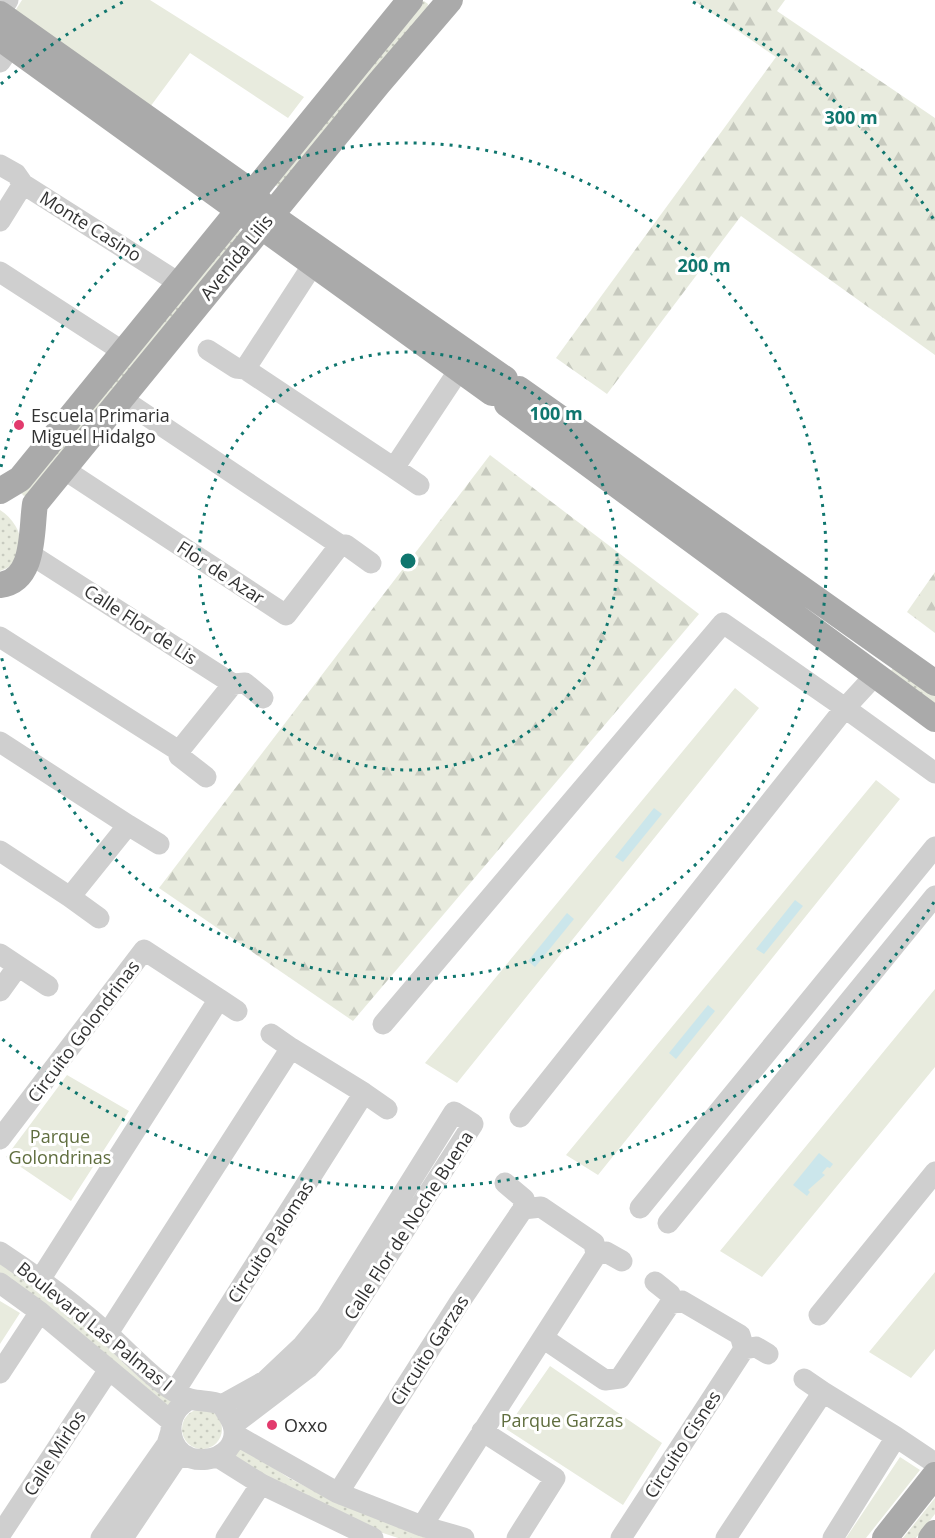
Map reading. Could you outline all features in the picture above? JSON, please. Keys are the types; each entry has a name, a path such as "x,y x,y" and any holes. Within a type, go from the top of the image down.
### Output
{"main road":[{"name":"Avenida Lilis","path":"0,491 20,478 113,345 179,283 410,0"},
{"name":"Avenida Lilis","path":"39,560 33,519 35,504 74,476 130,406 266,220 450,0"},
{"path":"0,13 246,201 452,379 506,391 935,719"},
{"path":"4,49 246,201"},
{"path":"266,220 506,391 935,683"},
{"path":"0,491 17,503 33,519"},
{"path":"0,585 6,584 22,570 39,560"},
{"path":"873,673 890,651"},
{"path":"885,1538 935,1475"},
{"path":"931,1538 935,1533"}],"street":[{"path":"0,13 8,0"},
{"name":"Monte Casino","path":"0,165 16,174 23,184 179,283"},
{"name":"Monte Casino","path":"0,221 23,184"},
{"path":"245,369 314,262"},
{"path":"0,272 113,345"},
{"path":"208,350 236,368 245,369 420,485"},
{"path":"394,468 452,379"},
{"path":"130,406 340,545 346,545 371,563"},
{"name":"Flor de Azar","path":"74,476 286,615 340,545"},
{"name":"Calle Flor de Lis","path":"39,560 233,684 244,683 263,698"},
{"path":"383,1024 723,623 935,773"},
{"path":"0,637 179,751"},
{"path":"519,1117 873,673"},
{"path":"206,777 178,756 179,751 233,684"},
{"path":"0,742 159,844"},
{"path":"70,897 128,825"},
{"path":"640,1208 935,847"},
{"path":"0,851 99,918"},
{"path":"668,1223 935,896"},
{"name":"Circuito Golondrinas","path":"0,1139 139,946 237,1011"},
{"path":"0,954 48,986"},
{"path":"0,991 18,966"},
{"path":"40,1278 219,999"},
{"path":"271,1034 387,1109"},
{"path":"108,1333 291,1048"},
{"name":"Circuito Palomas","path":"183,1395 364,1094"},
{"name":"Calle Flor de Noche Buena","path":"222,1405 265,1381 303,1345 326,1317 454,1112 473,1124 333,1341 308,1368 233,1429"},
{"path":"819,1315 935,1172"},
{"path":"505,1183 524,1199 523,1209 541,1207 594,1244 596,1255"},
{"name":"Circuito Garzas","path":"338,1493 459,1303 523,1209"},
{"name":"Boulevard Las Palmas I","path":"0,1252 40,1278 108,1333 147,1370 183,1395"},
{"path":"422,1526 596,1255 606,1252 622,1261"},
{"path":"543,1338 605,1380 620,1378 670,1304 670,1294 655,1282"},
{"name":"Boulevard Las Palmas I","path":"0,1283 40,1311 172,1427"},
{"path":"670,1304 682,1301 740,1335 744,1349 756,1347 768,1354"},
{"path":"0,1372 40,1311"},
{"name":"Circuito Cisnes","path":"621,1538 744,1349"},
{"name":"Calle Mirlos","path":"0,1535 108,1371"},
{"path":"804,1379 935,1463"},
{"path":"726,1538 823,1392"},
{"path":"101,1538 166,1444 183,1395 207,1399 222,1405 233,1429 338,1493 422,1526 464,1538"},
{"path":"172,1427 178,1449 187,1456 200,1461 218,1457 230,1447 233,1429"},
{"path":"482,1431 555,1478 517,1538"},
{"path":"833,1538 896,1437"},
{"path":"123,1538 176,1458 187,1456"},
{"path":"218,1457 334,1531 373,1538"},
{"path":"226,1538 261,1484"}],"green space":[{"path":"22,0 150,0 304,97 288,118 190,53 150,107 15,11"},
{"path":"693,0 785,0 777,11 935,118 935,355 741,216 607,394 556,358 776,57"},
{"path":"424,1 428,4 427,9 278,187 274,184 419,3"},
{"path":"238,230 242,233 31,494 24,496 21,493"},
{"path":"490,455 699,614 353,1021 159,888"},
{"path":"0,510 15,524 21,542 17,559 0,571"},
{"path":"935,572 935,633 907,612"},
{"path":"893,668 935,694 935,707 890,672"},
{"path":"735,688 759,708 457,1083 425,1063"},
{"path":"876,780 900,799 598,1175 566,1155"},
{"path":"935,989 935,1067 762,1277 720,1251"},
{"name":"Parque Golondrinas","path":"67,1075 129,1111 71,1201 6,1157"},
{"path":"0,1261 22,1275 172,1398 170,1409 0,1273"},
{"path":"935,1272 935,1349 911,1378 869,1352"},
{"path":"0,1301 20,1313 0,1344"},
{"name":"Parque Garzas","path":"550,1366 662,1443 623,1505 506,1429"},
{"path":"202,1409 210,1410 216,1415 221,1421 221,1437 216,1443 210,1448 202,1449 194,1448 188,1443 183,1437 182,1429 183,1421 188,1415 194,1410"},
{"path":"238,1445 289,1478 334,1501 433,1538 398,1538 383,1533 283,1487 232,1455"},
{"path":"900,1457 920,1470 866,1538 846,1538"},
{"path":"935,1498 935,1514 916,1538 903,1538"}],"water":[{"path":"654,808 662,814 623,862 615,857"},
{"path":"795,900 803,906 764,954 756,949"},
{"path":"567,913 574,919 535,967 528,961"},
{"path":"708,1005 715,1011 676,1059 669,1053"},
{"path":"819,1153 833,1164 830,1168 827,1167 822,1173 825,1175 808,1190 810,1192 807,1196 793,1185"}],"place":[{"name":"Escuela Primaria Miguel Hidalgo","path":"19,425"},
{"name":"Oxxo","path":"272,1425"}]}
